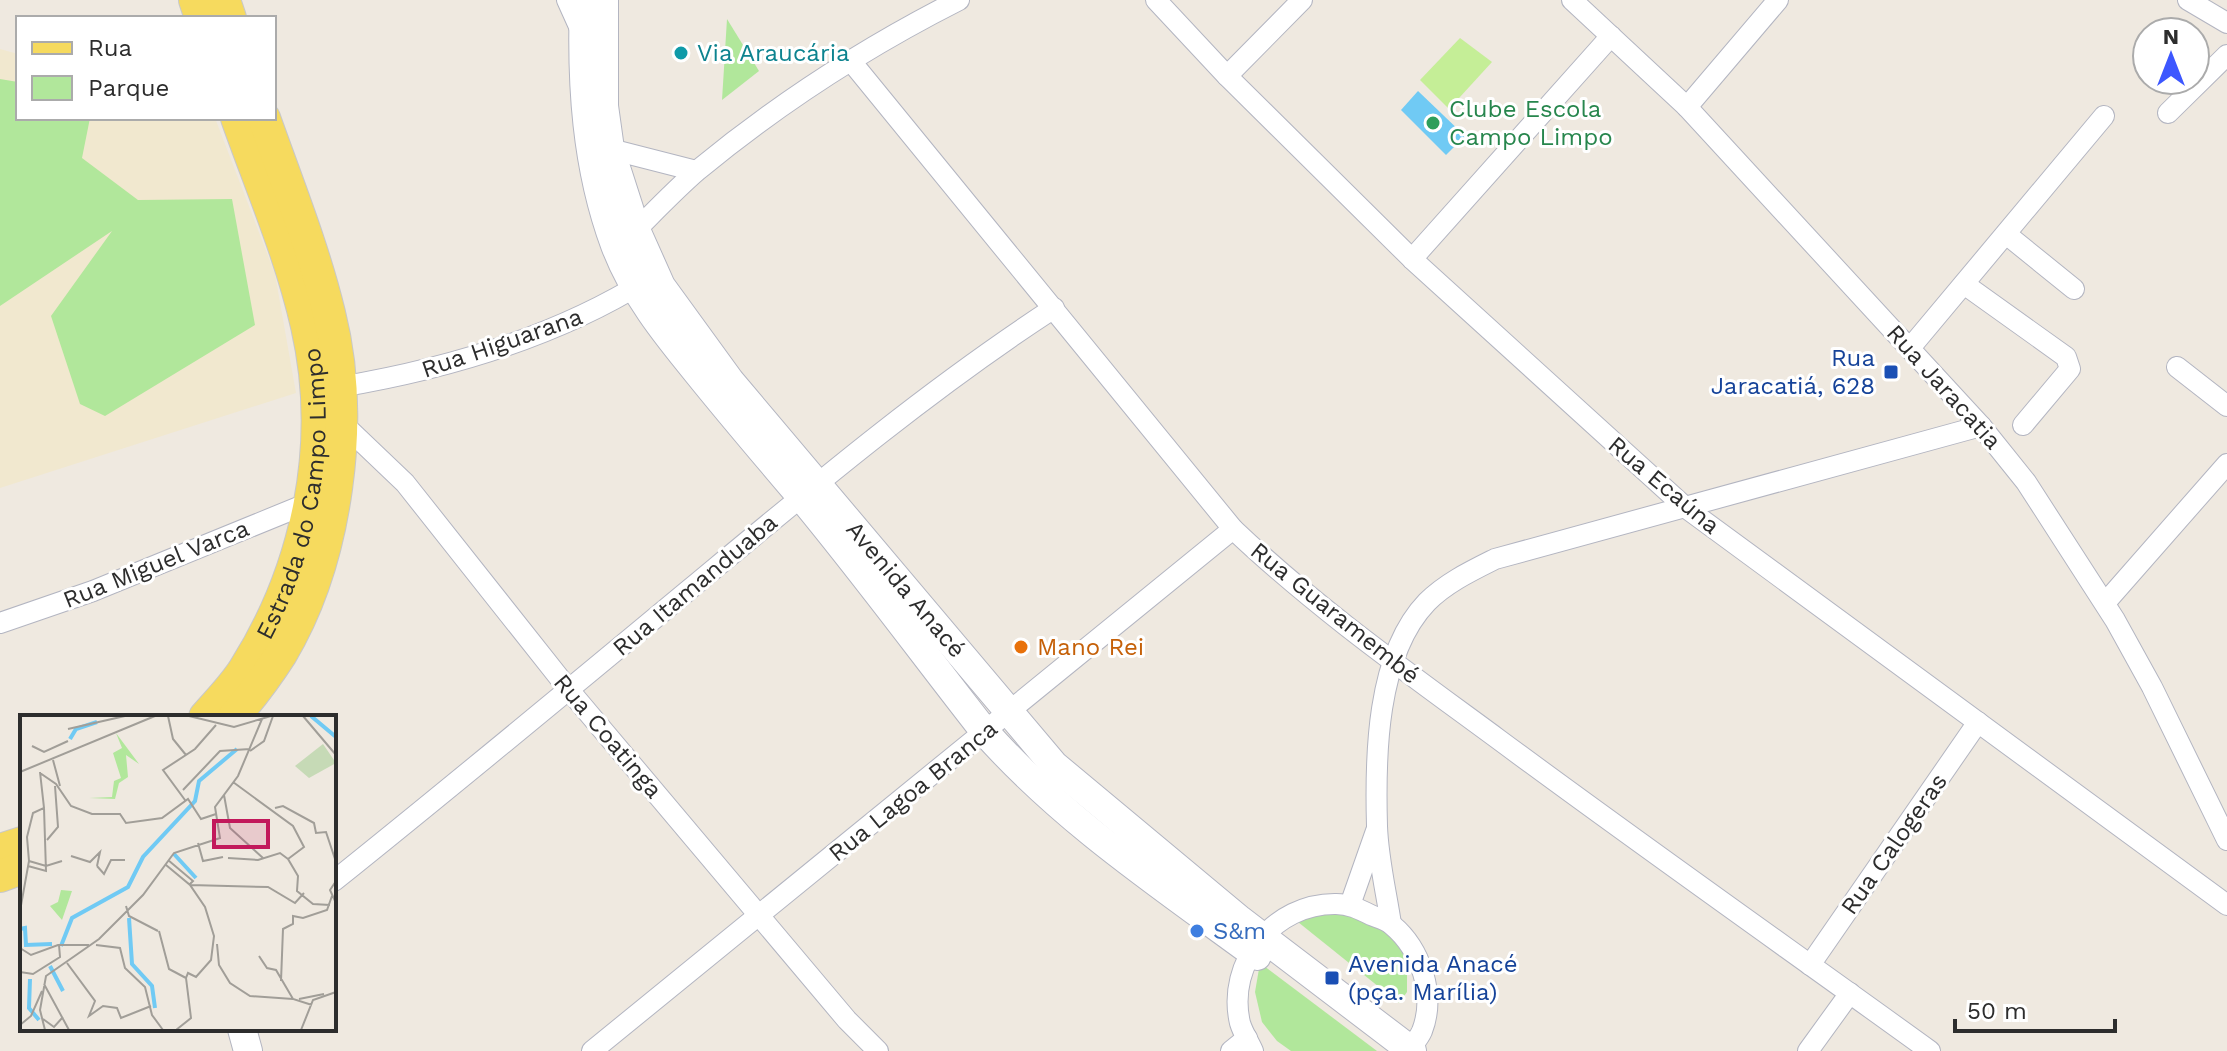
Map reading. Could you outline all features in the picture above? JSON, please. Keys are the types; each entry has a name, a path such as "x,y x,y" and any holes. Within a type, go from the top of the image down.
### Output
{"main road":[{"name":"Estrada do Campo Limpo","path":"207,715 242,673 274,617 298,554 311,502 317,427 316,376 306,324 288,261 238,120"},
{"name":"Estrada do Campo Limpo","path":"235,715 282,652 304,608 332,517 341,452 340,387 330,316 265,120"},
{"path":"0,850 20,844"},
{"path":"0,876 20,869"}],"street":[{"path":"567,0 593,40"},
{"name":"Avenida Anacé","path":"584,0 610,149 636,230 645,281"},
{"name":"Avenida Anacé","path":"604,0 593,40 584,98 591,156 615,245 730,381 985,732 1054,802 1107,846 1256,944 1403,1051"},
{"path":"636,230 696,171 813,83 959,0"},
{"name":"Rua Ecaúna","path":"1156,0 1227,76 1412,259 1686,508 2227,905"},
{"path":"1227,76 1302,0"},
{"name":"Rua Jaracatia","path":"1572,0 1687,107 1981,426 2026,482 2105,603 2152,687 2227,840"},
{"path":"1687,107 1778,0"},
{"path":"2188,0 2227,23"},
{"path":"1412,259 1611,36"},
{"path":"2168,113 2227,55"},
{"name":"Rua Guaramembé","path":"850,60 1233,529 1278,572 1392,661 1930,1051"},
{"path":"1910,348 2104,116"},
{"path":"610,149 696,171"},
{"path":"2006,234 2074,289"},
{"name":"Rua Higuarana","path":"340,387 431,370 527,339 598,310 645,281"},
{"path":"1964,284 2066,357 2070,369 2023,425"},
{"name":"Rua Itamanduaba","path":"337,875 569,690 808,490 995,347 1054,308"},
{"path":"2177,367 2227,406"},
{"name":"Rua Coatinga","path":"340,421 405,483 569,690 847,1020 878,1051"},
{"path":"1391,924 1377,827 1379,734 1392,661 1427,603 1469,572 1495,559 1981,426"},
{"path":"2105,603 2227,464"},
{"name":"Avenida Anacé","path":"808,490 1054,765 1256,944"},
{"name":"Rua Miguel Varca","path":"0,623 93,591 311,502"},
{"name":"Rua Lagoa Branca","path":"592,1051 1233,529"},
{"name":"Rua Calogeras","path":"1810,965 1978,722"},
{"path":"1350,905 1377,827"},
{"path":"1244,1047 1237,996 1243,967 1256,944 1279,920 1306,908 1335,904 1350,905 1391,924 1411,945 1424,972 1427,1002 1422,1031 1403,1051"},
{"path":"1808,1051 1850,993"},
{"path":"243,1031 248,1051"}],"shaded area":[{"path":"0,49 16,53 16,120 216,120 275,274 296,393 0,488"}],"green space":[{"path":"727,19 759,71 722,100"},
{"path":"1460,38 1492,62 1449,109 1420,80"},
{"path":"0,79 16,82 16,120 90,120 82,158 138,200 232,199 255,325 105,416 80,404 51,316 112,231 0,306"},
{"path":"1363,911 1403,948 1407,965 1407,992 1399,1003 1298,922 1311,914"},
{"path":"1260,963 1377,1051 1291,1051 1277,1041 1262,1022 1255,992"}],"water":[{"name":"Clube Escola Campo Limpo","path":"1418,91 1465,136 1446,155 1401,110"}],"place":[{"name":"Via Araucária","path":"681,53"},
{"name":"Clube Escola Campo Limpo","path":"1433,123"},
{"name":"Rua Jaracatiá, 628","path":"1891,372"},
{"name":"Mano Rei","path":"1021,647"},
{"name":"S&m","path":"1197,931"},
{"name":"Avenida Anacé (pça. Marília)","path":"1332,978"}]}
